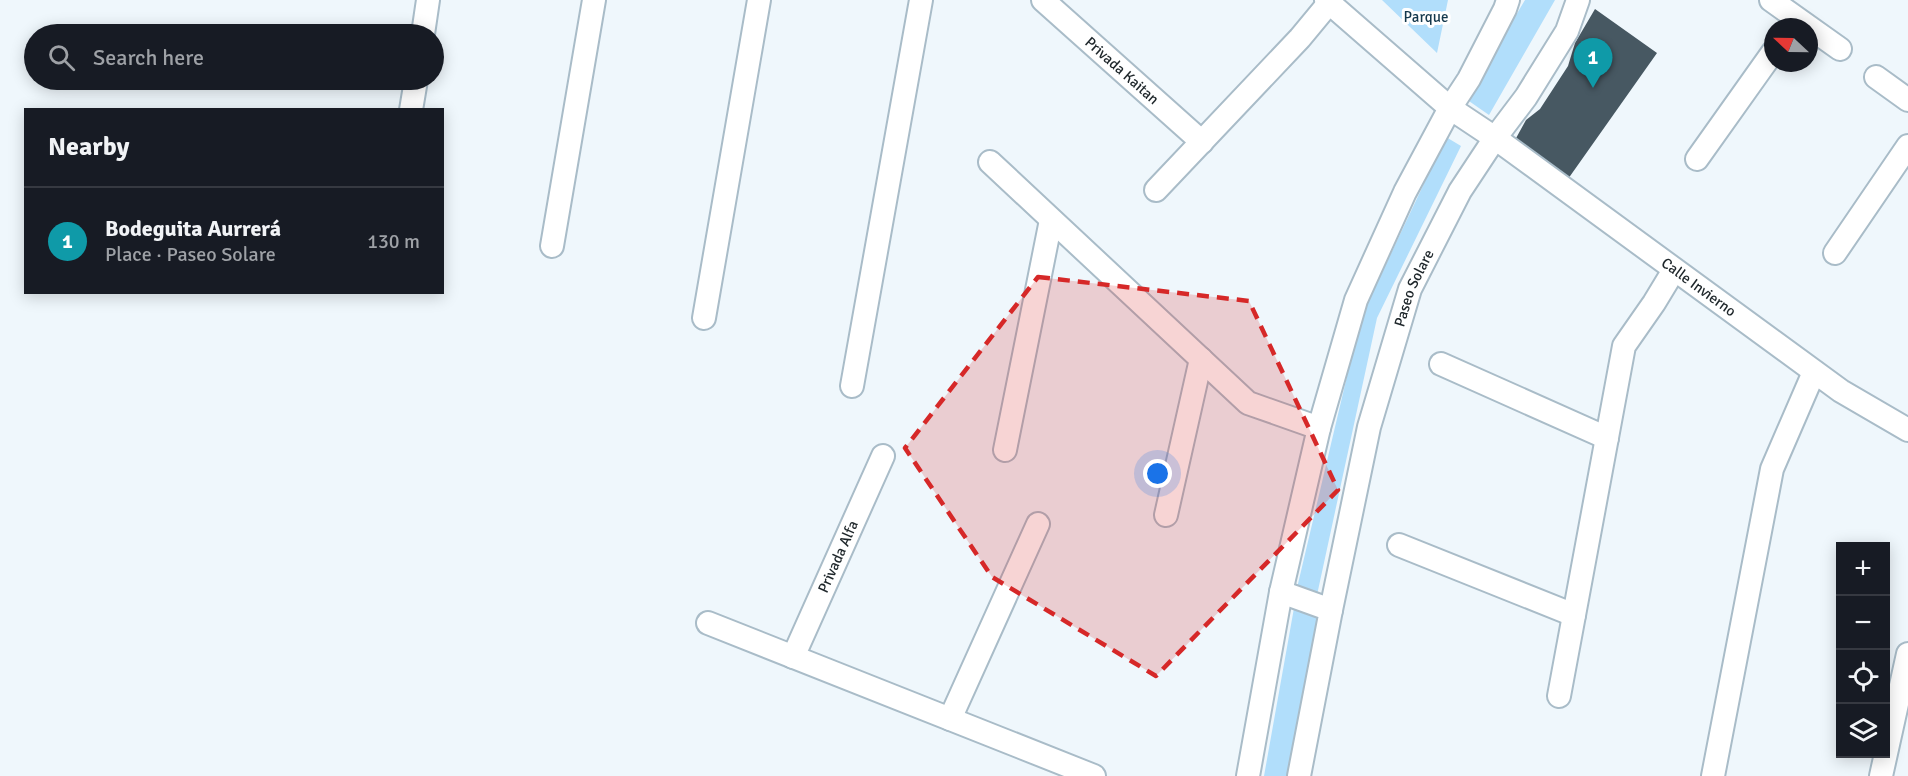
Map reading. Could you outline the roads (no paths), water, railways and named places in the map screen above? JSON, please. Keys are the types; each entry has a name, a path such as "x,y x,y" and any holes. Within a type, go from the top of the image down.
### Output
{"street":[{"path":"424,24 428,0"},
{"path":"552,246 594,0"},
{"path":"704,318 759,0"},
{"path":"852,386 921,0"},
{"name":"Privada Kaitan","path":"1043,0 1202,141"},
{"path":"1248,776 1281,592 1319,428 1356,300 1405,192 1450,108 1469,79 1508,0"},
{"name":"Paseo Solare","path":"1299,776 1369,427 1410,289 1460,191 1495,138 1526,97 1561,40 1578,0"},
{"path":"1771,0 1789,18"},
{"path":"1156,190 1300,38 1328,2 1450,108"},
{"path":"1818,37 1840,49"},
{"path":"1697,159 1764,65"},
{"path":"1876,77 1908,100"},
{"path":"411,108 414,90"},
{"name":"Calle Invierno","path":"1450,108 1495,138 1840,391 1908,430"},
{"path":"1835,253 1908,146"},
{"path":"990,162 1248,403 1319,428"},
{"path":"1005,450 1051,220"},
{"path":"1559,696 1624,345 1674,270"},
{"path":"1166,515 1201,359"},
{"path":"1441,364 1607,438"},
{"path":"1713,776 1773,469 1814,372"},
{"name":"Privada Alfa","path":"793,657 882,456"},
{"path":"950,719 1038,524"},
{"path":"1399,545 1574,615"},
{"path":"1281,592 1331,610"},
{"path":"708,623 1094,776"},
{"path":"1881,776 1908,654"}],"place":[{"name":"Bodeguita Aurrerá","path":"1593,88"}],"park label":[{"name":"Parque","path":"1426,17"}]}
